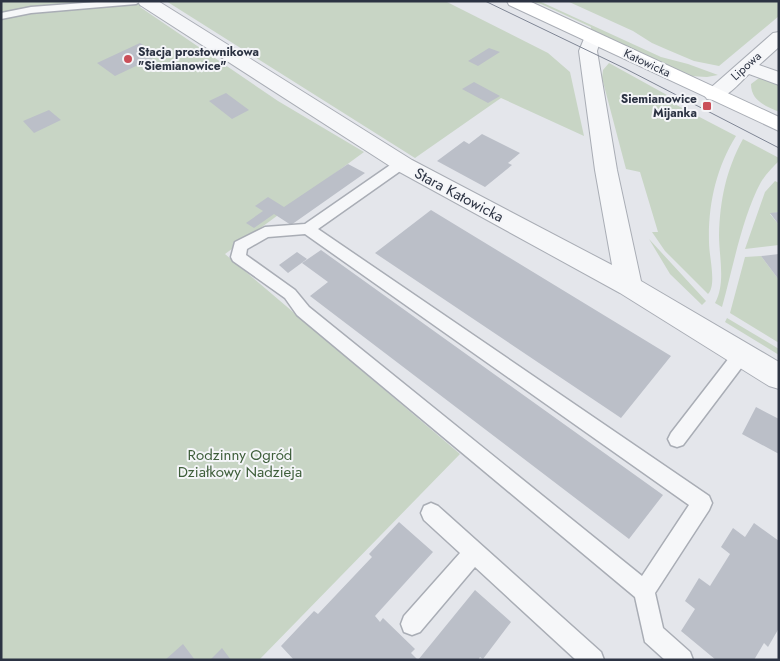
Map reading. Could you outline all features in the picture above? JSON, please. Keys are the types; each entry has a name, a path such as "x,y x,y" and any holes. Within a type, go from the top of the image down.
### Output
{"main road":[{"name":"Katowicka","path":"515,1 779,126"}],"street":[{"name":"Stara Katowicka","path":"146,1 401,164 629,286 779,378"},
{"name":"Lipowa","path":"714,95 779,37"},
{"path":"592,38 588,51 606,170 629,286"},
{"path":"746,66 779,79"}],"lane":[{"path":"1,16 20,10 56,6 81,7 136,1"},
{"path":"401,164 308,229 264,232 240,246 238,257 290,294 303,311 644,591 654,634 682,660"},
{"path":"308,229 702,503 644,591"},
{"path":"678,439 742,354"},
{"path":"431,513 593,660"},
{"path":"412,624 474,552"}],"green space":[{"name":"Rodzinny Ogród Działkowy Nadzieja","path":"1,1 151,1 140,7 278,101 364,152 225,254 460,454 259,660 1,660"},
{"path":"166,1 445,1 548,53 570,72 584,136 501,98 415,158"},
{"path":"528,1 539,1 661,57 718,75 707,77 689,76 591,30 591,27 541,4"},
{"path":"567,1 779,1 779,16 719,66 694,61 668,50 633,31"},
{"path":"609,63 667,95 663,98 736,136 718,174 712,201 709,242 712,284 708,294 665,251 652,232 658,232 640,172 626,169 602,78 603,70"},
{"path":"759,78 779,84 779,112 756,99 751,84"},
{"path":"743,139 779,158 779,161 761,182 748,211 722,307 715,303 721,278 719,235 721,210 728,174"},
{"path":"775,181 779,183 779,212 770,214 779,225 779,245 745,249 765,192"},
{"path":"649,239 706,301 702,305 670,274"},
{"path":"761,256 779,280 779,343 730,313 745,257"},
{"path":"727,318 779,349 779,355 725,322"}],"building":[{"name":"Stacja prostownikowa \"Siemianowice\"","path":"140,43 159,55 115,76 97,63"},
{"path":"489,48 500,52 478,66 468,61"},
{"path":"474,82 500,96 488,103 462,89"},
{"path":"226,93 249,110 232,119 209,101"},
{"path":"49,110 61,120 34,133 23,121"},
{"path":"482,134 520,153 508,163 512,165 485,187 437,161 464,141 469,144"},
{"path":"348,164 365,173 291,225 274,214 254,228 246,223 263,211 255,206 268,197 284,207"},
{"path":"431,210 671,356 621,418 375,253"},
{"path":"779,212 779,225 770,213"},
{"path":"321,250 663,495 629,539 310,296 328,282 302,263"},
{"path":"297,252 307,259 288,273 279,265"},
{"path":"779,254 779,280 761,256"},
{"path":"756,407 779,419 779,454 742,434"},
{"path":"399,522 433,552 375,616 380,622 383,618 415,649 411,653 418,660 294,660 281,646 314,611 318,614 372,557 369,554"},
{"path":"754,523 779,541 779,628 768,647 764,643 754,660 716,660 681,631 695,609 685,601 699,578 710,586 730,554 721,547 733,528 745,537"},
{"path":"475,590 511,622 483,659 480,657 478,660 418,660"},
{"path":"183,644 195,660 165,660"},
{"path":"222,648 231,660 210,660"}],"tram line":[{"path":"485,1 626,69 779,148"}],"place":[{"name":"Stacja prostownikowa \"Siemianowice\"","path":"128,59"},
{"name":"Siemianowice Mijanka","path":"707,106"}]}
